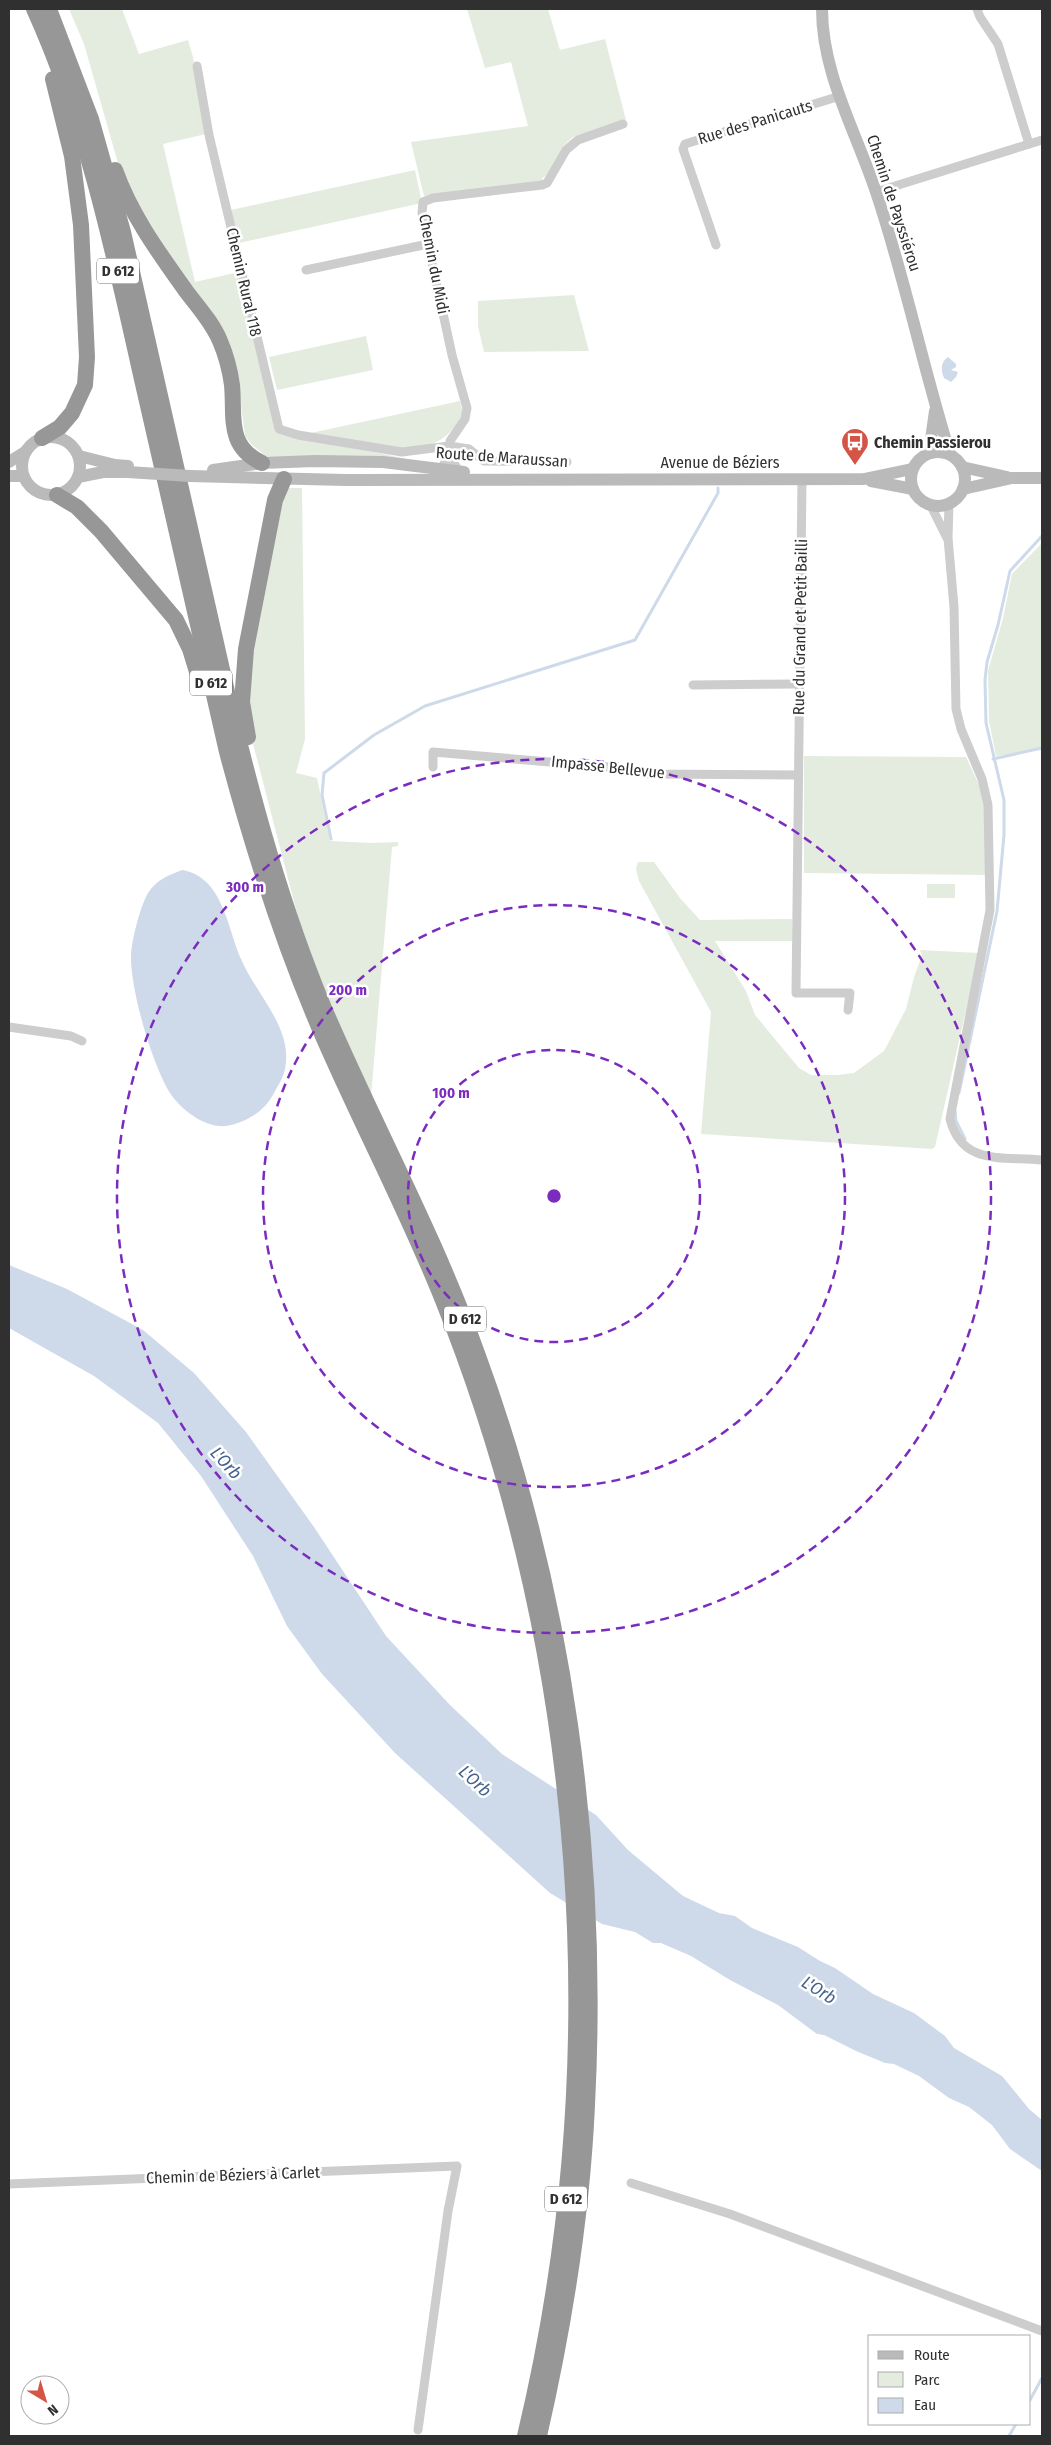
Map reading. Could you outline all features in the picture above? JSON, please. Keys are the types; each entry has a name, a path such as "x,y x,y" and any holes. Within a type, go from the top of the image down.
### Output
{"highway":[{"name":"D 612","path":"39,9 91,119 123,232 228,696 254,828"},
{"name":"D 612","path":"39,9 69,94 110,234 202,645 254,828 289,913 323,1006 433,1242 469,1330 498,1413 540,1563 584,1863 582,1960 564,2223 546,2336 526,2436"},
{"path":"39,9 72,156 81,224 87,357 85,385 72,413 60,427 42,438"},
{"path":"91,119 106,140 123,191 142,226 220,340 230,369 234,433 241,448 251,458 262,463"},
{"path":"57,495 78,507 101,531 176,620 184,634 200,679 234,809 254,828 264,808 251,758 242,702 246,649 274,510 284,479"},
{"name":"D 612","path":"539,2436 557,2352 577,2226 587,2106 582,1960"}],"main road":[{"name":"Chemin de Payssiérou","path":"822,9 822,32 827,60 876,192 950,454"},
{"name":"Chemin de Payssiérou","path":"929,453 936,408"},
{"path":"9,462 25,452 35,441 42,438 60,437 75,448 79,456 80,470 78,477 66,491 57,495 48,495 33,489 23,476 21,467 25,452"},
{"path":"962,489 964,474 962,468 950,454 943,452 929,453 916,462 912,469 911,483 913,489 917,496 930,504 949,503 962,489 1012,478"},
{"name":"Route de Maraussan","path":"79,456 128,468 284,479 576,478"},
{"name":"Route de Maraussan","path":"190,473 262,463 383,462 459,472 576,478"},
{"name":"Route de Maraussan","path":"78,477 128,468"},
{"path":"962,468 1012,478 1042,478"},
{"name":"Avenue de Béziers","path":"864,479 912,469"},
{"path":"9,476 23,476"},
{"name":"Avenue de Béziers","path":"576,478 864,479 913,489"}],"street":[{"path":"977,9 980,18 998,44 1029,144"},
{"name":"Chemin Rural 118","path":"197,66 209,135 279,429 298,435 402,452 450,450"},
{"name":"Rue des Panicauts","path":"716,245 683,149 685,144 840,96"},
{"name":"Chemin du Midi","path":"440,470 450,450 454,434 465,419 467,408 452,355 428,244 422,213 423,202 433,198 547,184 566,150 578,140 623,124"},
{"path":"876,192 1042,140"},
{"path":"306,270 428,244"},
{"path":"459,472 450,450 469,449 484,461 567,462"},
{"name":"Rue du Grand et Petit Bailli","path":"802,479 796,992 850,993 848,1010"},
{"path":"949,503 948,538 954,607 956,709 961,729 982,779 988,805 990,910 950,1119 953,1131 961,1144 975,1154 1042,1160"},
{"path":"930,504 948,538"},
{"path":"693,685 799,684"},
{"name":"Impasse Bellevue","path":"433,767 433,752 609,767 650,774 798,775"},
{"path":"9,1027 71,1036 82,1041"},
{"name":"Chemin de Béziers à Carlet","path":"9,2184 457,2166 448,2211 418,2430"},
{"path":"630,2183 730,2214 1042,2331"}],"green space":[{"path":"69,9 122,9 139,54 188,40 193,57 206,134 163,144 195,282 239,272 274,420 273,424 279,432 407,459 283,459 266,456 252,445 245,436 239,389 124,184 84,44"},
{"path":"467,9 548,9 560,50 605,39 626,120 573,137 563,146 546,176 542,178 543,183 424,196 411,142 528,126 511,62 485,68"},
{"path":"415,170 422,203 239,243 231,210"},
{"path":"574,295 589,351 484,352 478,326 478,301"},
{"path":"366,336 373,370 277,390 269,357"},
{"path":"460,401 463,413 447,435 434,443 417,447 407,449 306,434"},
{"path":"283,488 302,488 305,739 296,773 317,778 330,841 398,842 398,846 392,847 371,1097 319,976 298,917 251,736 247,674"},
{"path":"1042,543 1042,747 1028,752 996,756 989,721 988,671 1003,618 1012,574"},
{"path":"804,756 966,757 980,787 984,806 987,875 804,873"},
{"path":"638,862 654,862 680,898 700,920 792,919 792,941 715,941 746,991 755,1015 799,1068 811,1075 854,1073 884,1051 906,1009 922,955 920,950 979,953 935,1147 932,1149 701,1134 711,1012 639,881 636,869"},
{"path":"927,884 955,884 955,898 927,898"}],"water":[{"path":"948,357 956,364 956,367 951,370 958,372 951,382 944,378 942,370 942,364"},
{"path":"182,870 196,875 207,882 215,893 222,905 241,959 273,1013 284,1042 286,1057 284,1073 266,1105 248,1119 226,1126 210,1124 194,1117 180,1106 170,1093 149,1046 134,987 131,955 142,906 151,888 159,881"},
{"name":"L'Orb","path":"9,1265 67,1289 143,1330 194,1373 246,1432 314,1527 386,1636 450,1705 502,1754 596,1815 628,1850 683,1896 719,1913 735,1916 752,1928 798,1947 835,1968 873,1994 914,2013 945,2036 954,2048 1002,2076 1029,2109 1042,2120 1042,2171 1010,2149 992,2125 969,2107 949,2098 919,2076 894,2064 885,2063 856,2051 824,2035 817,2034 778,2005 730,1980 691,1956 661,1943 653,1943 635,1932 602,1924 550,1893 395,1753 322,1674 287,1626 253,1556 201,1476 158,1423 94,1376 9,1328"}],"waterway":[{"path":"331,839 322,795 324,773 374,735 425,706 635,640 718,493 718,488"},
{"path":"959,1093 997,911 1004,835 1004,800 986,723 985,680 987,662 998,625 1010,571 1042,536"},
{"path":"993,759 1042,748"},
{"path":"955,1111 956,1121 965,1139"},
{"path":"1031,2398 1042,2378"},
{"path":"1009,2436 1015,2425"}],"place":[{"name":"Chemin Passierou","path":"855,466"}]}
